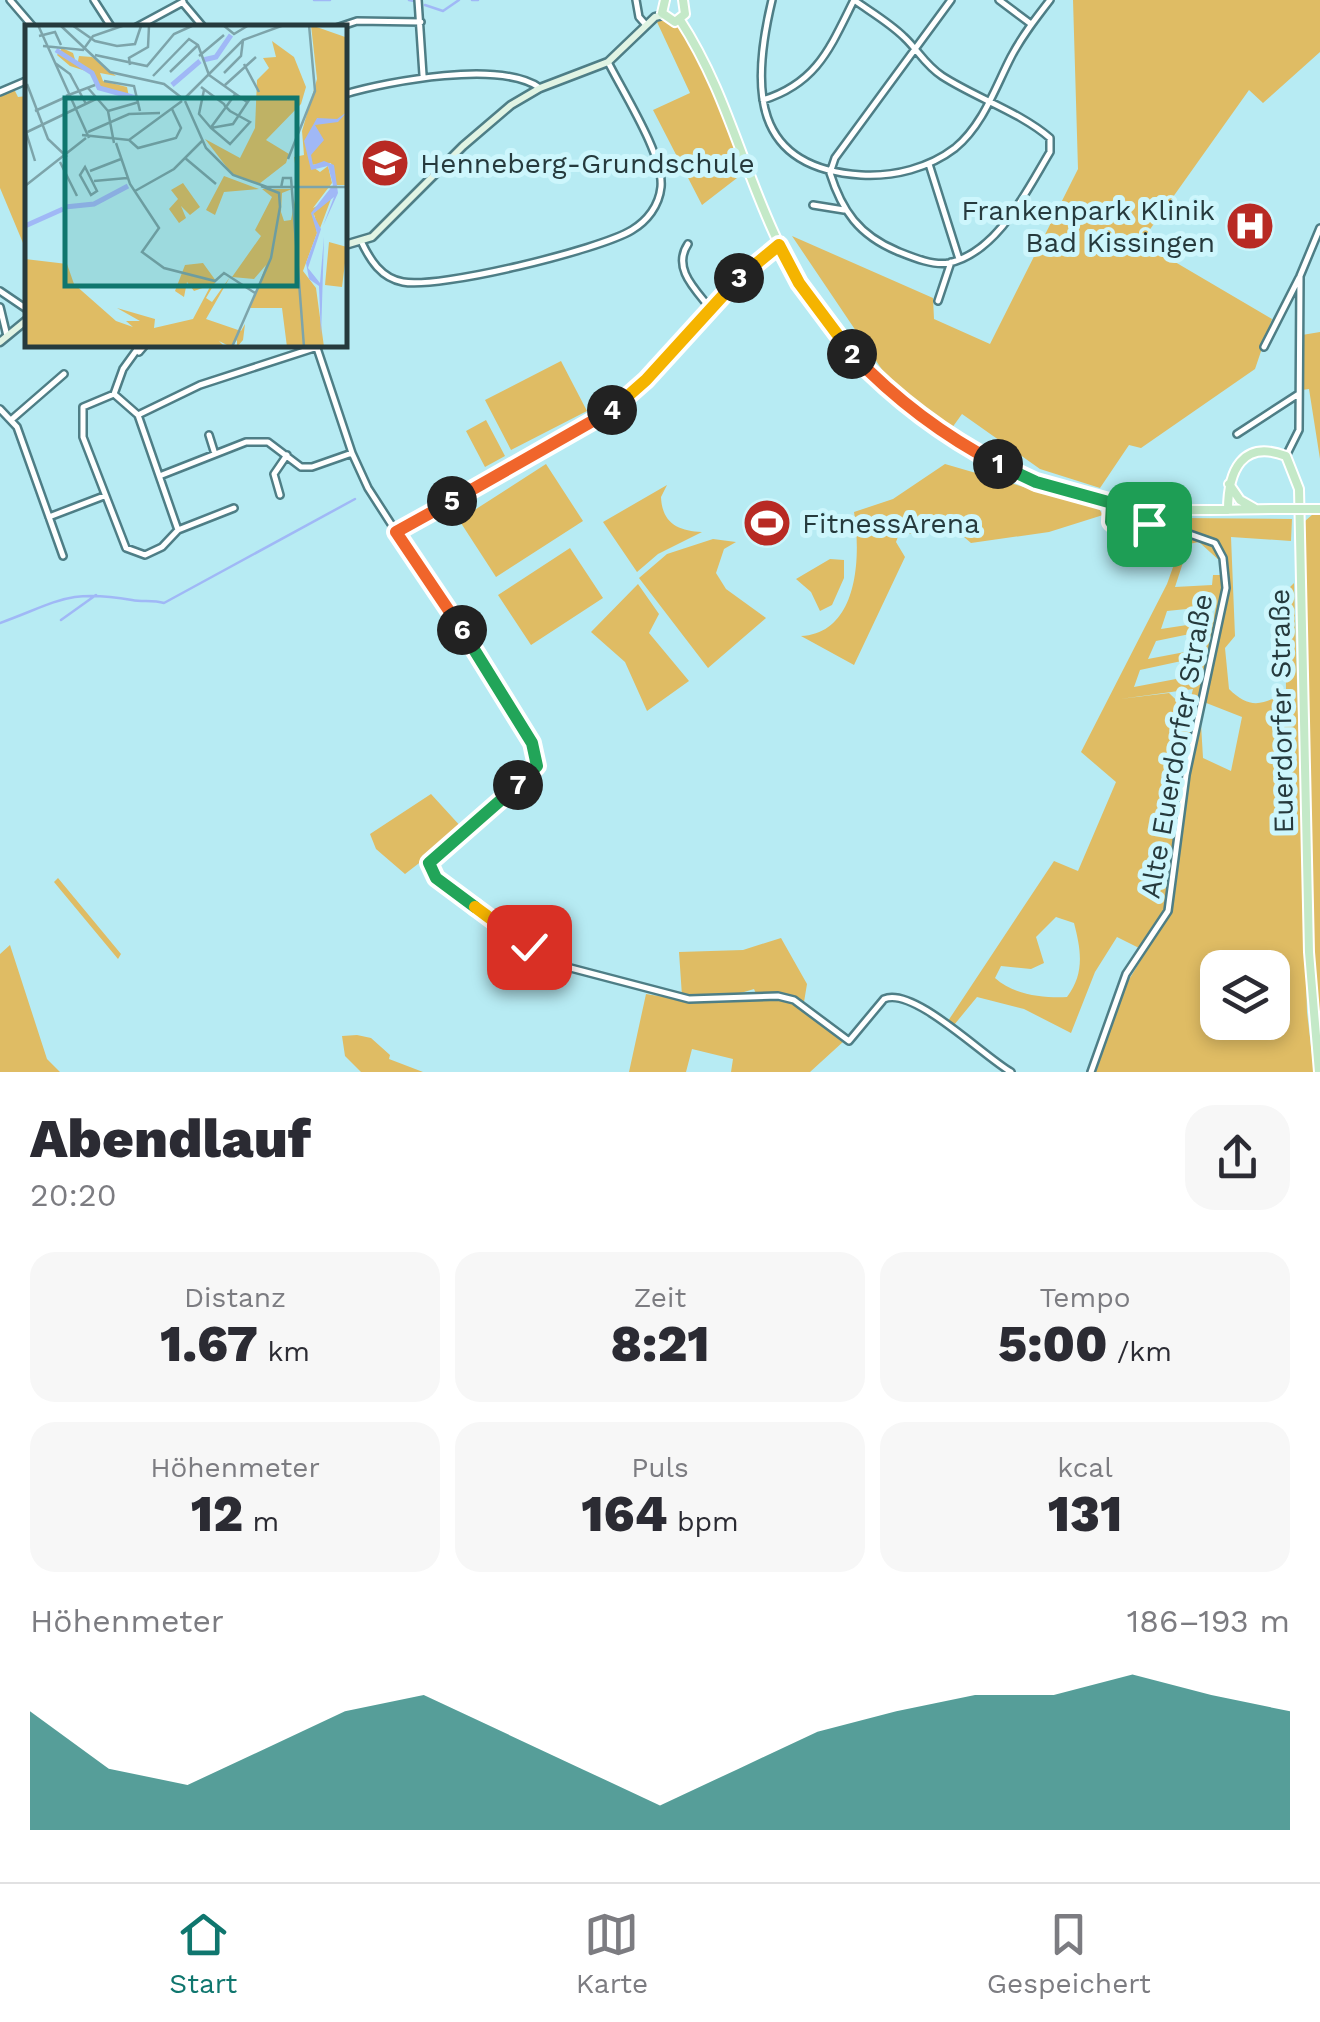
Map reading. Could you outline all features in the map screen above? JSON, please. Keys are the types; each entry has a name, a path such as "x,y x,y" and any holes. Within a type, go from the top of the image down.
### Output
{"main road":[{"path":"665,0 663,15 671,21 680,20"},
{"path":"680,20 687,9 683,0"},
{"path":"680,20 722,97 779,245 835,334 874,378 940,430 1036,482 1112,503 1228,510 1320,508"},
{"path":"1228,510 1234,468 1247,454 1266,450 1286,456"},
{"name":"Euerdorfer Straße","path":"1286,456 1300,489 1309,952 1319,1072"},
{"path":"1229,484 1240,500 1258,510"}],"street":[{"path":"10,0 31,25"},
{"path":"94,0 110,25"},
{"path":"418,0 422,75"},
{"path":"636,0 639,17 646,25"},
{"path":"772,0 760,59 762,100 770,122 802,163 830,173 870,176 929,164 966,137 1031,24 1050,0"},
{"path":"762,100 802,84 833,41 854,0 900,34 914,49 930,68 1050,138 1050,152 1002,226 959,259 951,262 920,258 884,245 844,210 830,173 835,158 914,49 951,0"},
{"path":"1000,0 1031,24"},
{"path":"140,25 182,1 202,25"},
{"path":"348,245 372,237 463,146 511,105 540,88 608,62 646,25 663,15"},
{"path":"345,25 357,21 421,22"},
{"path":"361,241 376,267 389,278 416,283 559,255 632,230 655,208 660,170 608,62"},
{"path":"348,93 422,75 520,79 540,88"},
{"path":"0,92 25,81"},
{"path":"929,164 959,259"},
{"path":"813,205 844,210"},
{"path":"1264,346 1320,228"},
{"path":"688,244 683,252 682,270 710,308"},
{"path":"396,532 609,412 646,380 739,278 779,245"},
{"path":"938,301 951,262"},
{"path":"1286,456 1298,435 1300,276"},
{"path":"0,292 25,308"},
{"path":"0,307 3,339"},
{"path":"3,339 25,321"},
{"path":"135,348 114,394 83,407 80,421 126,548 138,553 162,548 178,530 234,508"},
{"path":"138,415 200,385 310,348"},
{"path":"317,348 352,453 396,532 532,743 537,766 429,863 436,878 529,947 564,966 689,999 778,996 794,1000 848,1041 884,999 901,997 937,1017 988,1059 1011,1072"},
{"path":"11,420 64,374"},
{"path":"114,394 138,415 162,474 178,530"},
{"path":"1238,434 1297,395"},
{"path":"0,409 11,420 64,556"},
{"path":"208,435 214,452"},
{"path":"162,474 246,442 268,442 300,466 312,467 352,453"},
{"path":"280,494 274,474 287,455"},
{"path":"49,517 104,496"},
{"name":"Alte Euerdorfer Straße","path":"1091,1072 1126,974 1168,911 1186,775 1226,588 1223,558 1215,544 1164,525 1120,530 1111,522 1112,503"}],"shaded area":[{"path":"1073,0 1320,0 1320,52 1263,103 1249,90 1141,242 1272,319 1255,369 1141,448 1129,445 1100,488 1040,469 962,414 949,432 887,377 792,236 933,298 934,319 990,344 1078,169"},
{"path":"664,17 677,25 700,60 743,166 737,178 702,205 653,110 690,93 657,22"},
{"path":"14,89 18,97 25,96 23,243 0,188 0,95"},
{"path":"1320,332 1320,459 1309,389 1302,390 1302,335"},
{"path":"561,361 587,411 511,450 485,400"},
{"path":"486,420 505,456 485,467 466,431"},
{"path":"546,464 583,521 496,577 459,520"},
{"path":"945,464 1099,509 1103,515 1049,532 971,543 957,531 899,534 896,542 905,557 854,665 801,636 820,632 845,607 856,569 854,512 893,499"},
{"path":"667,485 661,497 668,519 686,530 702,532 658,554 637,572 603,522"},
{"path":"1320,508 1320,1042 1310,886 1305,521"},
{"path":"1179,518 1292,519 1291,541 1231,537 1235,636 1225,648 1229,689 1243,700 1256,703 1286,691 1285,592 1294,583 1307,1012 1314,1072 1096,1072 1125,986 1155,937 1139,948 1117,937 1095,972 1071,1033 1024,1009 977,997 954,1025 948,1021 1054,861 1078,871 1116,782 1081,752 1167,584 1177,556 1157,563 1165,530","holes":["1199,542 1221,562 1221,575 1213,575 1212,585 1175,587 1189,544","1216,606 1213,621 1161,629 1167,611","1209,630 1206,648 1148,659 1156,641","1200,657 1197,675 1134,687 1140,670","1193,689 1191,697 1242,717 1231,771 1203,758 1201,724 1169,693 1120,699","1056,917 1074,923 1080,961 1077,979 1067,997 1029,994 995,978 1001,966 1031,969 1044,963 1036,937"]},
{"path":"713,539 736,542 724,549 716,573 726,589 766,618 708,668 639,578 667,554"},
{"path":"570,548 603,598 531,645 498,595"},
{"path":"830,559 844,560 844,578 832,605 820,611 811,592 796,579"},
{"path":"638,584 659,614 649,633 689,681 647,711 625,662 591,632"},
{"path":"431,794 463,829 405,874 376,849 370,834"},
{"path":"58,878 121,954 118,959 54,882"},
{"path":"781,938 807,984 804,1002 785,993 757,996 754,989 724,998 682,996 679,952 743,950"},
{"path":"10,945 47,1059 60,1072 0,1072 0,954"},
{"path":"646,994 701,1003 787,999 844,1041 810,1072 731,1072 733,1059 692,1049 686,1072 629,1072"},
{"path":"342,1036 371,1038 390,1055 389,1059 423,1072 361,1072 345,1056"}],"waterway":[{"path":"314,0 330,0"},
{"path":"409,0 414,1"},
{"path":"425,5 443,11 459,0"},
{"path":"472,0 478,0"},
{"path":"0,623 78,597 164,603 355,499"},
{"path":"61,620 96,595"}],"place":[{"name":"Henneberg-Grundschule","path":"385,163"},
{"name":"Frankenpark Klinik Bad Kissingen","path":"1250,226"},
{"name":"FitnessArena","path":"767,523"}],"route":[{"path":"529,947 436,878 429,863 537,766 532,743 507,699 396,532 620,404 762,256 779,245 799,283 852,354 898,399 953,441 1036,482 1112,503 1111,522 1120,530 1149,524"}]}
